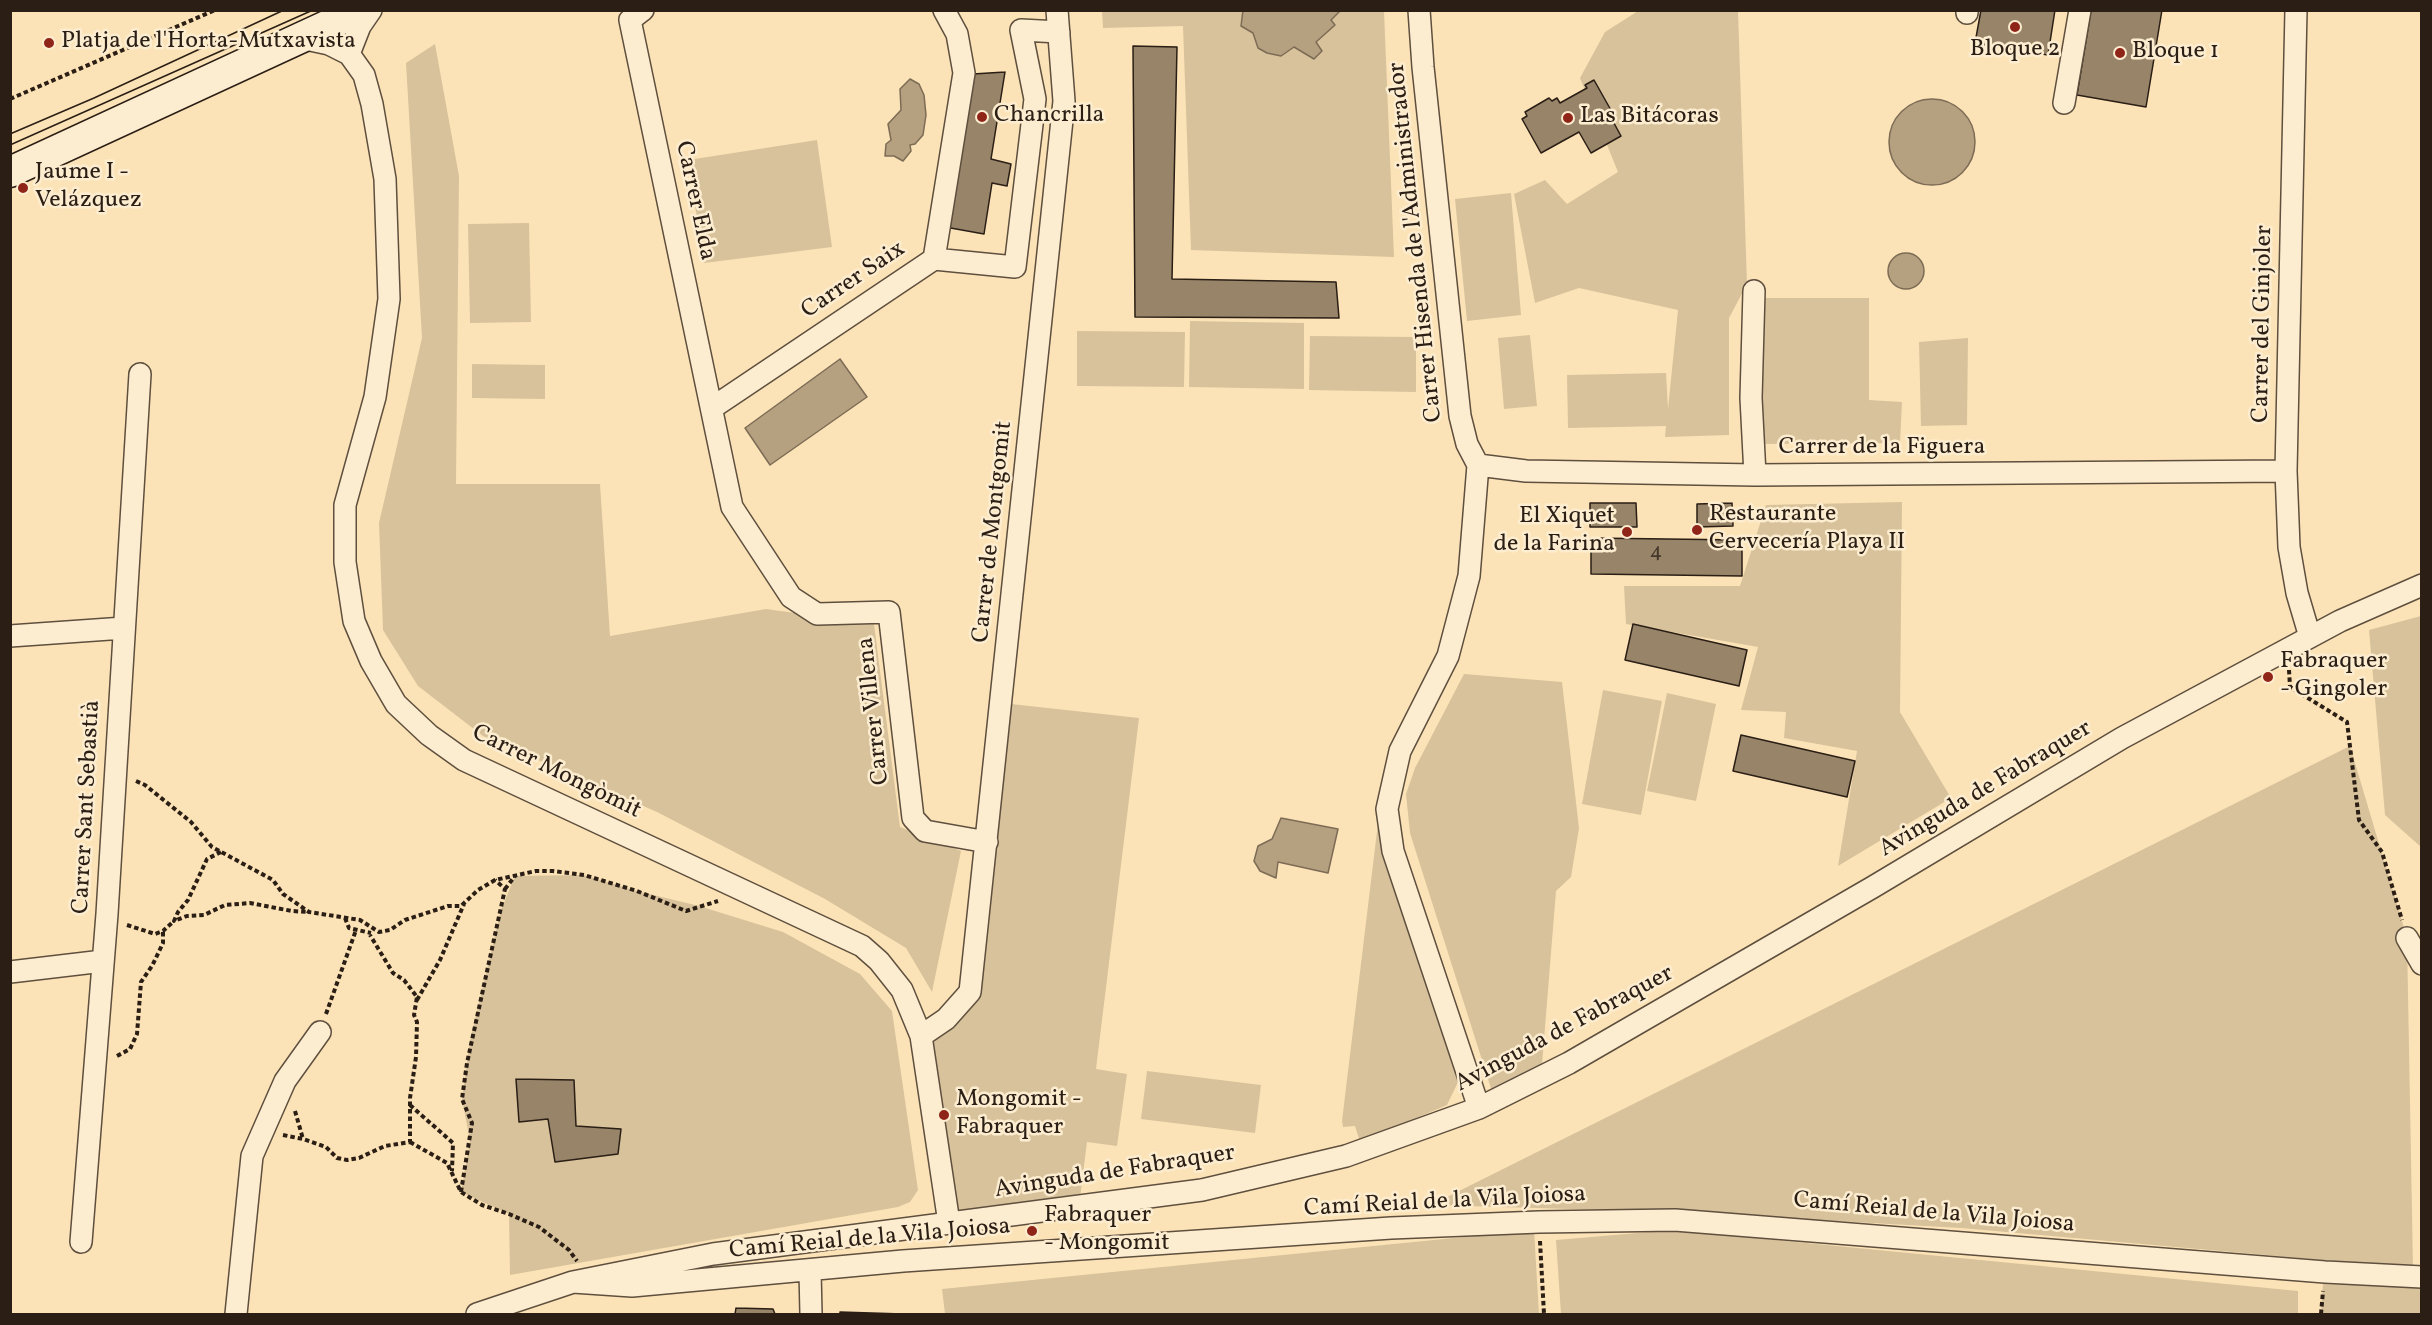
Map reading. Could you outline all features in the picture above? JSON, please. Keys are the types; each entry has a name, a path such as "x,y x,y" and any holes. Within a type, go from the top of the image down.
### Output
{"street":[{"path":"10,172 361,10"},
{"path":"301,39 329,44 349,54 360,26 371,10"},
{"name":"Carrer Elda","path":"643,10 630,20 712,408"},
{"name":"Carrer Saix","path":"712,408 933,258 964,73 957,34 944,10"},
{"name":"Carrer de Montgomit","path":"921,1036 946,1019 970,992 1064,101 1057,10"},
{"name":"Carrer Hisenda de l'Administrador","path":"1419,10 1460,416 1467,444 1478,465"},
{"path":"2064,103 2080,10"},
{"name":"Carrer del Ginjoler","path":"2296,10 2286,471 2289,547 2297,593 2310,637"},
{"path":"933,258 1015,267 1035,99 1021,30 1059,32"},
{"name":"Carrer Mongòmit","path":"349,54 364,75 386,178 389,299 375,397 345,505 345,562 354,621 371,661 396,704 429,735 464,760 862,946 879,961 902,990 921,1036 949,1223"},
{"path":"1754,291 1751,398 1755,475"},
{"name":"Carrer Sant Sebastià","path":"81,1242 107,914 140,375"},
{"name":"Carrer Villena","path":"712,408 732,507 791,597 817,614 889,612 913,818 925,831 987,842"},
{"path":"1478,465 1470,576 1448,656 1400,752 1387,809 1393,851 1479,1108"},
{"name":"Carrer de la Figuera","path":"1478,465 1526,471 1755,475 2286,471"},
{"name":"Avinguda de Fabraquer","path":"581,1281 714,1254 1202,1190 1346,1156 1479,1108 1569,1063 1873,887 2122,738 2340,621 2421,585"},
{"path":"10,636 124,628"},
{"path":"2407,938 2421,964"},
{"path":"10,972 103,961"},
{"path":"236,1314 252,1156 285,1081 320,1032"},
{"name":"Camí Reial de la Vila Joiosa","path":"477,1314 533,1305 581,1281 632,1286 903,1262 1379,1229 1539,1222 1675,1220 2313,1271 2421,1277"},
{"path":"810,1271 811,1314"}],"path":[{"path":"10,99 215,10"},
{"path":"2287,650 2290,687 2347,722 2359,820 2382,852 2407,938"},
{"path":"116,773 145,785 191,822 212,847 273,880 283,894 309,912"},
{"path":"174,921 188,900 212,847"},
{"path":"207,859 221,852"},
{"path":"107,914 134,929 155,934 163,931 174,921 187,916 204,915 225,905 250,903 360,920 379,932 390,930 405,920 448,906 461,906 495,880 553,870 584,875 637,891 686,910 746,892"},
{"path":"461,1192 472,1123 462,1099 467,1063 505,889 515,876"},
{"path":"495,880 505,889"},
{"path":"410,1142 410,1104 416,1057 417,1022 414,1015 417,1001 440,960 464,903"},
{"path":"344,918 350,928 370,934 393,973 404,980 417,1001"},
{"path":"370,934 375,929"},
{"path":"320,1032 356,930"},
{"path":"95,1068 130,1048 137,1034 141,982 163,943 163,931"},
{"path":"410,1104 453,1143 452,1173"},
{"path":"263,1132 303,1139 326,1148 337,1158 347,1160 358,1158 385,1146 410,1142 447,1163 461,1192 482,1206 509,1214 539,1227 569,1250 581,1281"},
{"path":"1539,1222 1544,1314"}],"shaded area":[{"path":"1243,10 1340,11 1331,20 1335,25 1316,42 1322,51 1314,59 1294,47 1281,56 1258,48 1253,33 1241,26"},
{"path":"1102,11 1384,11 1394,257 1191,250 1183,26 1103,28"},
{"path":"1638,11 1738,11 1747,284 1729,318 1729,435 1665,437 1666,426 1568,428 1567,375 1666,373 1668,409 1678,310 1579,288 1535,303 1514,194 1545,180 1567,204 1618,172 1580,78 1605,32"},
{"path":"435,44 459,176 456,484 600,484 610,636 766,609 874,624 900,827 961,851 932,992 906,948 825,899 657,812 483,736 418,686 383,630 379,523 422,338 406,63"},
{"path":"910,79 919,84 924,95 926,115 923,135 915,144 910,145 911,151 903,161 894,156 885,156 886,144 891,140 888,124 901,110 900,89"},
{"path":"1924,99 1940,99 1963,111 1972,125 1975,142 1972,159 1963,173 1940,185 1924,185 1908,178 1896,166 1889,150 1889,134 1896,118 1908,106"},
{"path":"817,140 832,247 704,263 688,160"},
{"path":"1511,193 1521,315 1467,321 1455,199"},
{"path":"529,223 531,322 470,323 468,224"},
{"path":"1906,253 1919,258 1924,271 1919,284 1906,289 1893,284 1888,271 1893,258"},
{"path":"1765,298 1869,298 1869,400 1902,402 1900,443 1761,444"},
{"path":"1190,321 1304,323 1304,389 1189,387"},
{"path":"1077,331 1185,332 1184,387 1077,386"},
{"path":"1530,335 1537,406 1504,409 1498,338"},
{"path":"1310,336 1416,337 1416,392 1309,390"},
{"path":"1968,338 1967,425 1921,426 1919,342"},
{"path":"840,359 867,397 770,465 745,428"},
{"path":"472,364 545,365 545,399 472,398"},
{"path":"1902,502 1900,712 1951,798 1838,866 1857,751 1784,738 1786,712 1741,710 1758,647 1626,624 1624,586 1740,586 1766,505"},
{"path":"2422,616 2421,847 2385,815 2369,630"},
{"path":"1464,674 1562,682 1579,828 1571,877 1556,891 1541,1077 1495,1101 1410,833 1406,794 1415,768"},
{"path":"1603,690 1662,701 1641,815 1582,804"},
{"path":"1667,693 1716,704 1696,801 1647,791"},
{"path":"1002,703 1139,718 1096,1069 1127,1074 1117,1146 1087,1142 1079,1206 949,1223 921,1036 970,992"},
{"path":"2350,746 2407,938 2413,1268 1961,1228 1675,1212 1431,1205"},
{"path":"1281,818 1338,829 1328,873 1278,862 1276,878 1260,871 1254,861 1258,846 1272,839"},
{"path":"1378,823 1450,1048 1458,1082 1447,1105 1360,1142 1355,1126 1343,1127 1342,1121"},
{"path":"584,875 699,906 783,932 860,974 892,1011 918,1190 910,1202 898,1207 510,1275 509,1214 461,1192 470,1141 462,1099 470,1041 501,910 515,876"},
{"path":"1147,1071 1261,1085 1255,1133 1141,1119"},
{"path":"1534,1230 1539,1314 945,1314 942,1289"},
{"path":"1673,1230 2298,1291 2298,1314 1561,1314 1556,1240"},
{"path":"2323,1284 2421,1286 2421,1314 2321,1314"}],"building":[{"name":"Bloque 2","path":"1981,10 2055,10 2048,55 1975,43"},
{"name":"Bloque 1","path":"2091,10 2162,10 2146,107 2077,95"},
{"path":"1133,46 1177,47 1172,279 1336,282 1339,318 1135,317"},
{"name":"Chancrilla","path":"1005,72 991,159 1011,164 1007,186 992,183 984,234 945,227 973,74"},
{"name":"Las Bitácoras","path":"1594,80 1612,112 1609,114 1621,136 1591,153 1579,132 1541,153 1522,119 1527,116 1525,112 1549,98 1552,101 1557,98 1560,103 1587,88 1585,85"},
{"path":"1590,503 1636,503 1637,527 1590,527"},
{"path":"1732,503 1733,526 1697,527 1697,504"},
{"path":"1591,538 1742,540 1742,576 1591,574"},
{"path":"1633,624 1747,650 1739,686 1625,660"},
{"path":"1741,735 1855,761 1847,797 1733,771"},
{"path":"516,1079 574,1080 576,1126 621,1129 618,1154 555,1162 548,1119 519,1122"},
{"path":"736,1308 773,1309 775,1314 735,1314"},
{"path":"840,1312 903,1314 840,1314"}],"tram line":[{"path":"10,134 94,98 284,10"},
{"path":"10,145 313,10"}],"place":[{"name":"Bloque 2","path":"2015,27"},
{"name":"Platja de l'Horta-Mutxavista","path":"49,43"},
{"name":"Bloque 1","path":"2120,53"},
{"name":"Chancrilla","path":"982,117"},
{"name":"Las Bitácoras","path":"1568,118"},
{"name":"Jaume I - Velázquez","path":"23,188"},
{"name":"Restaurante Cervecería Playa II","path":"1697,530"},
{"name":"El Xiquet de la Farina","path":"1627,532"},
{"name":"Fabraquer - Gingoler","path":"2268,677"},
{"name":"Mongomit - Fabraquer","path":"944,1115"},
{"name":"Fabraquer - Mongomit","path":"1032,1231"}]}
